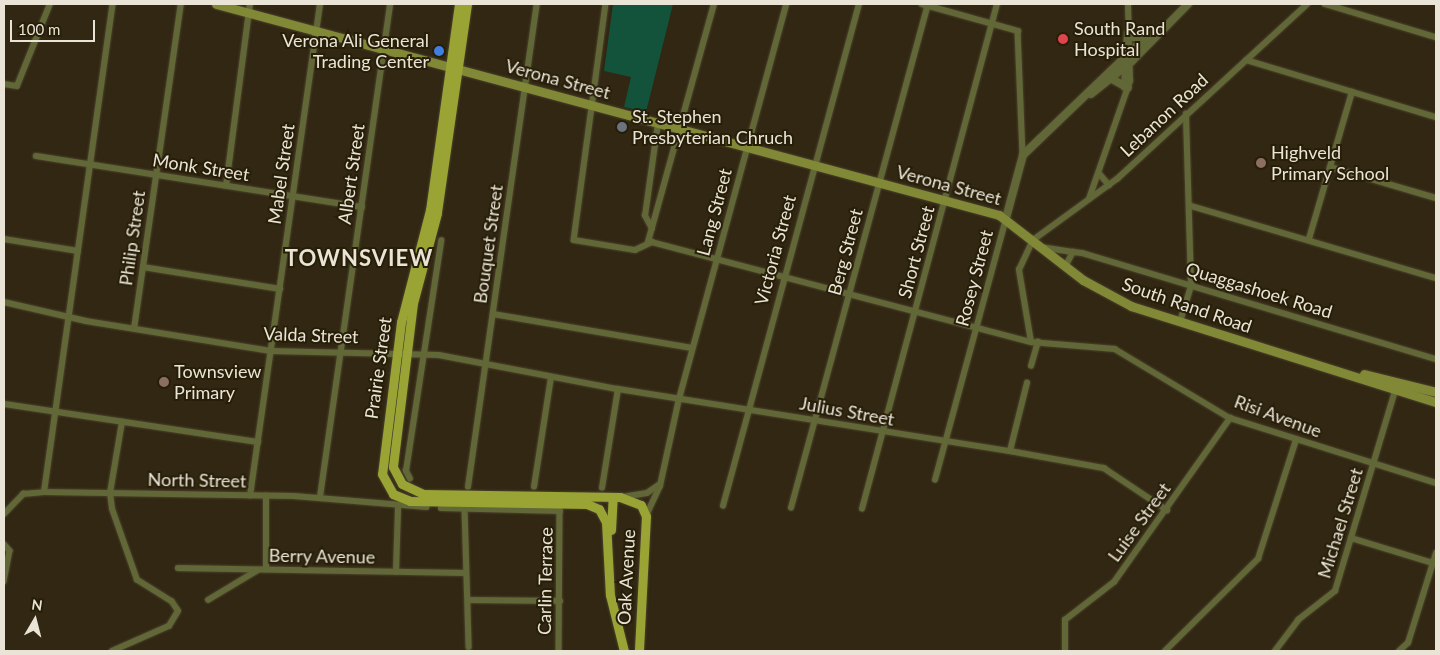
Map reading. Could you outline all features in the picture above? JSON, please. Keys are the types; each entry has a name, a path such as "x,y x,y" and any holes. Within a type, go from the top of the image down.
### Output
{"main road":[{"name":"Verona Street","path":"216,4 250,8 317,31 1006,218"},
{"name":"Prairie Street","path":"459,4 437,213 413,303 392,460 395,474 407,488 440,495 617,497 641,505"},
{"name":"Prairie Street","path":"467,4 453,68 430,210 396,352 381,467 393,494 410,501 587,504 605,516 607,544"},
{"name":"South Rand Road","path":"1006,218 1065,267 1108,295 1180,322 1320,365 1397,385 1436,392"},
{"name":"South Rand Road","path":"1397,385 1436,402"},
{"path":"607,544 617,497"},
{"name":"Oak Avenue","path":"639,651 646,516 641,505"},
{"name":"Oak Avenue","path":"607,544 610,595 624,651"}],"street":[{"path":"4,84 17,86 50,4"},
{"path":"44,492 113,4"},
{"name":"Philip Street","path":"134,329 181,4"},
{"name":"Mabel Street","path":"250,496 320,4"},
{"name":"Albert Street","path":"320,497 390,4"},
{"name":"Bouquet Street","path":"468,487 537,4"},
{"path":"606,4 573,240 635,250 650,242 714,4"},
{"name":"Lang Street","path":"646,516 662,482 679,399 692,348 786,4"},
{"name":"Victoria Street","path":"722,506 859,4"},
{"path":"926,4 992,22"},
{"name":"Berg Street","path":"791,508 850,294 926,4"},
{"name":"Short Street","path":"862,509 997,4"},
{"path":"1088,201 1099,174 1126,87 1129,59 1128,4"},
{"path":"1023,155 1089,94 1151,42 1162,28 1188,4"},
{"name":"Lebanon Road","path":"1033,240 1109,185 1308,4"},
{"path":"1325,4 1436,37"},
{"path":"226,186 250,8"},
{"name":"Rosey Street","path":"935,480 1023,155 1021,38 1009,27 992,22"},
{"path":"1089,94 1112,79 1143,40 1162,28"},
{"path":"1129,32 1151,42"},
{"path":"1246,60 1436,117"},
{"path":"1112,79 1126,87"},
{"path":"1309,240 1352,92"},
{"path":"1180,322 1191,285 1192,206 1186,114"},
{"path":"652,229 645,216 658,123"},
{"name":"Monk Street","path":"36,156 362,207"},
{"path":"1330,167 1436,198"},
{"path":"1099,174 1109,185"},
{"path":"1192,206 1436,278"},
{"path":"4,239 78,251"},
{"path":"1032,366 1035,342 1018,270 1033,240"},
{"path":"410,479 406,471 440,241"},
{"name":"Risi Avenue","path":"650,242 717,258 915,313 1035,342 1115,349 1230,418 1436,483"},
{"name":"Quaggashoek Road","path":"1041,247 1073,252 1191,285 1436,359"},
{"path":"1065,267 1073,252"},
{"path":"143,267 280,290"},
{"name":"Valda Street","path":"4,302 134,329 271,351 423,353 679,399"},
{"path":"493,314 692,348"},
{"path":"534,487 550,377"},
{"path":"1010,451 1027,383"},
{"name":"Michael Street","path":"1275,651 1298,620 1331,596 1352,538 1397,385"},
{"path":"602,488 618,389"},
{"name":"Julius Street","path":"679,399 946,440 1104,468 1166,510"},
{"path":"4,404 258,442"},
{"name":"Luise Street","path":"1066,651 1064,633 1066,620 1114,582 1230,418"},
{"path":"112,651 169,626 178,611 172,602 137,580 110,493 122,422"},
{"path":"1164,651 1258,559 1296,440"},
{"path":"617,497 647,493 662,482"},
{"name":"North Street","path":"4,514 23,494 44,492 320,497 398,507"},
{"path":"266,496 266,570"},
{"path":"396,572 398,507 427,507"},
{"name":"Carlin Terrace","path":"441,508 560,511 559,651"},
{"path":"465,509 464,593 471,600 560,601"},
{"path":"1352,538 1435,564"},
{"path":"4,544 10,551 4,581"},
{"path":"1399,651 1408,643 1435,564 1436,553"},
{"name":"Berry Avenue","path":"178,568 464,573"},
{"path":"208,600 258,570"},
{"path":"469,647 471,600"},
{"path":"1408,643 1411,651"}],"green space":[{"path":"613,4 673,4 646,112 624,107 631,77 604,71"}],"place":[{"name":"South Rand Hospital","path":"1063,39"},
{"name":"Verona Ali General Trading Center","path":"439,51"},
{"name":"St. Stephen Presbyterian Chruch","path":"622,127"},
{"name":"Highveld Primary School","path":"1261,163"},
{"name":"Townsview Primary","path":"164,382"}],"district":[{"name":"TOWNSVIEW","path":"359,258"}]}
